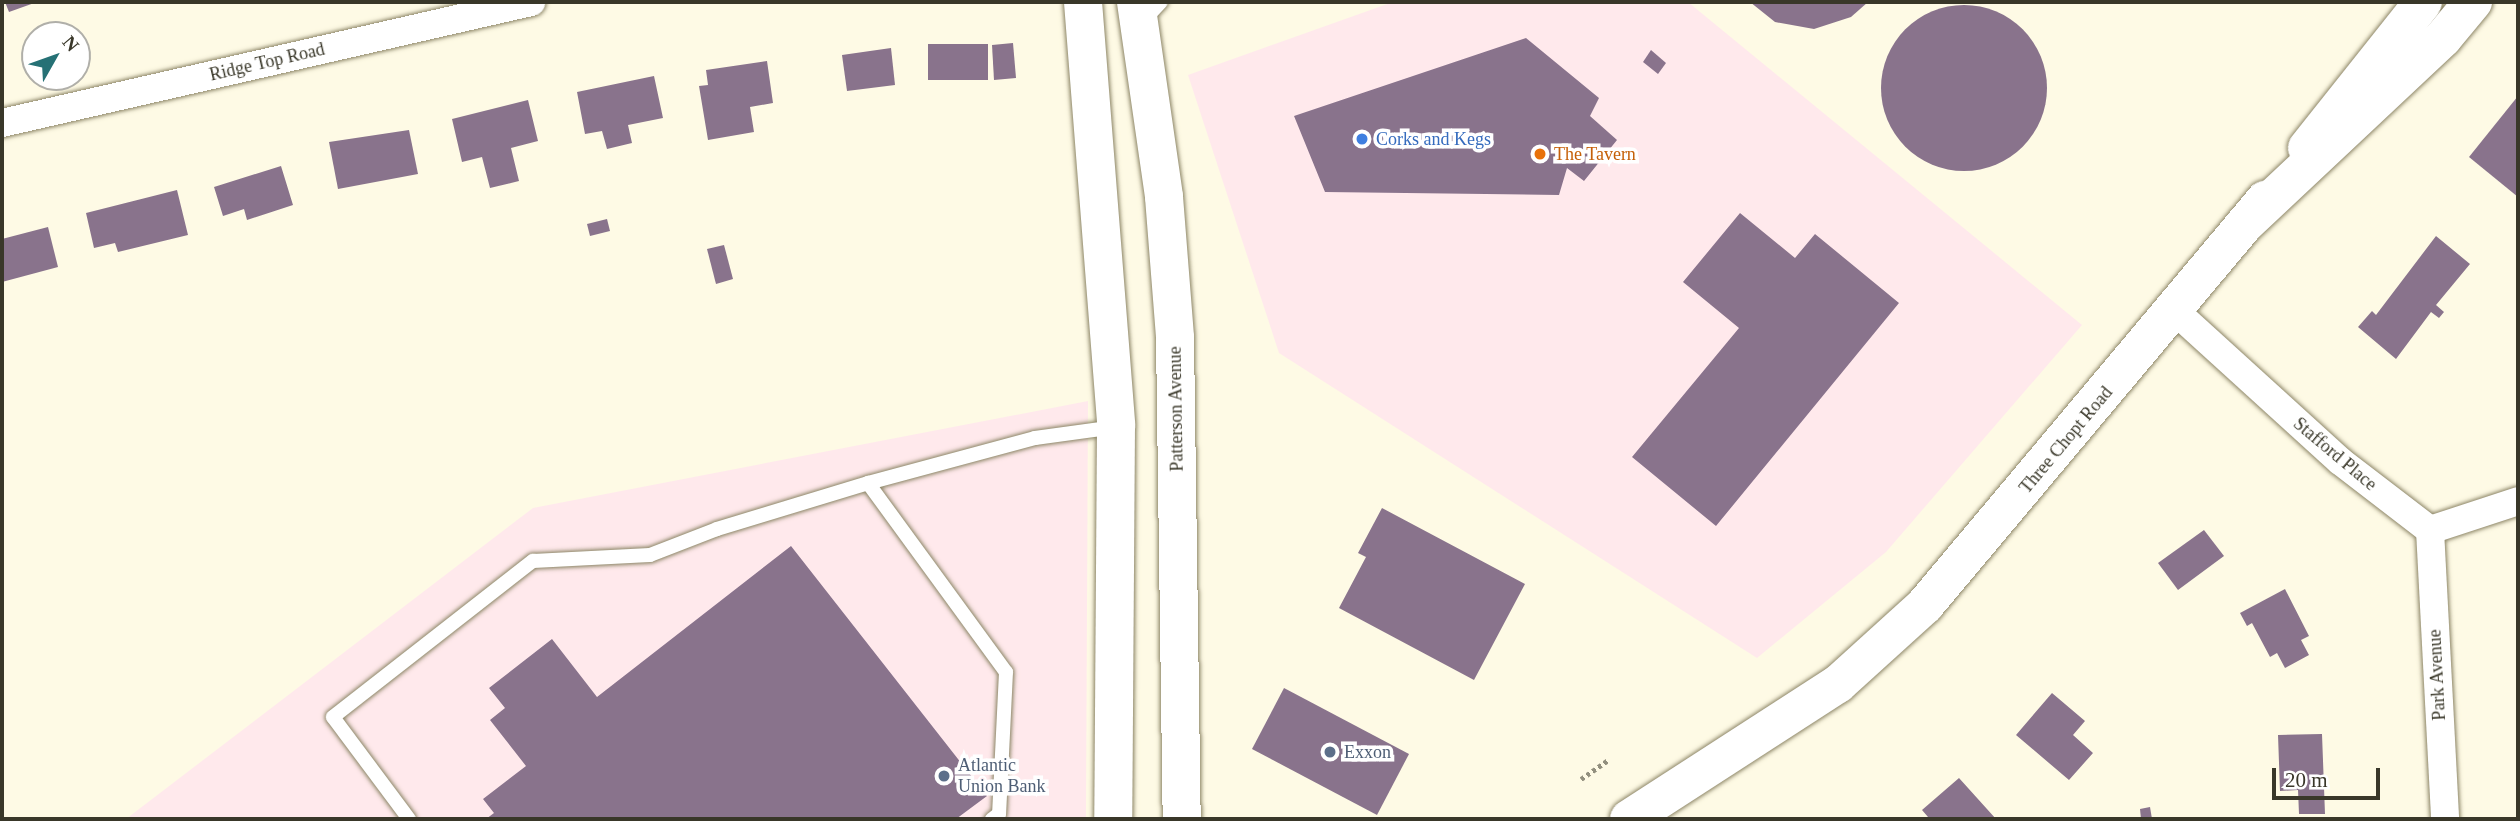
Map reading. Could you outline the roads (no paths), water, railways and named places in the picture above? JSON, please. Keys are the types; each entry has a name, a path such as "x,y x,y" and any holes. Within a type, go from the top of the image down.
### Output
{"main road":[{"path":"1083,2 1116,426 1114,819"},
{"name":"Three Chopt Road","path":"1637,817 1838,684 1926,605 2174,310 2423,2"},
{"path":"2244,225 2443,38 2473,2"},
{"name":"Patterson Avenue","path":"1146,9 1175,338 1182,819"}],"street":[{"name":"Ridge Top Road","path":"2,123 531,2"},
{"name":"Stafford Place","path":"2174,310 2340,461 2430,530"},
{"path":"2430,530 2518,501"},
{"name":"Park Avenue","path":"2430,530 2445,819"}],"lane":[{"path":"409,819 333,717 533,561 650,555 717,529 868,483 1035,438 1116,426"},
{"path":"868,483 1006,672 999,814 992,819"}],"place":[{"name":"Corks and Kegs","path":"1362,139"},
{"name":"The Tavern","path":"1540,154"},
{"name":"Exxon","path":"1330,752"},
{"name":"Atlantic Union Bank","path":"944,776"}]}
